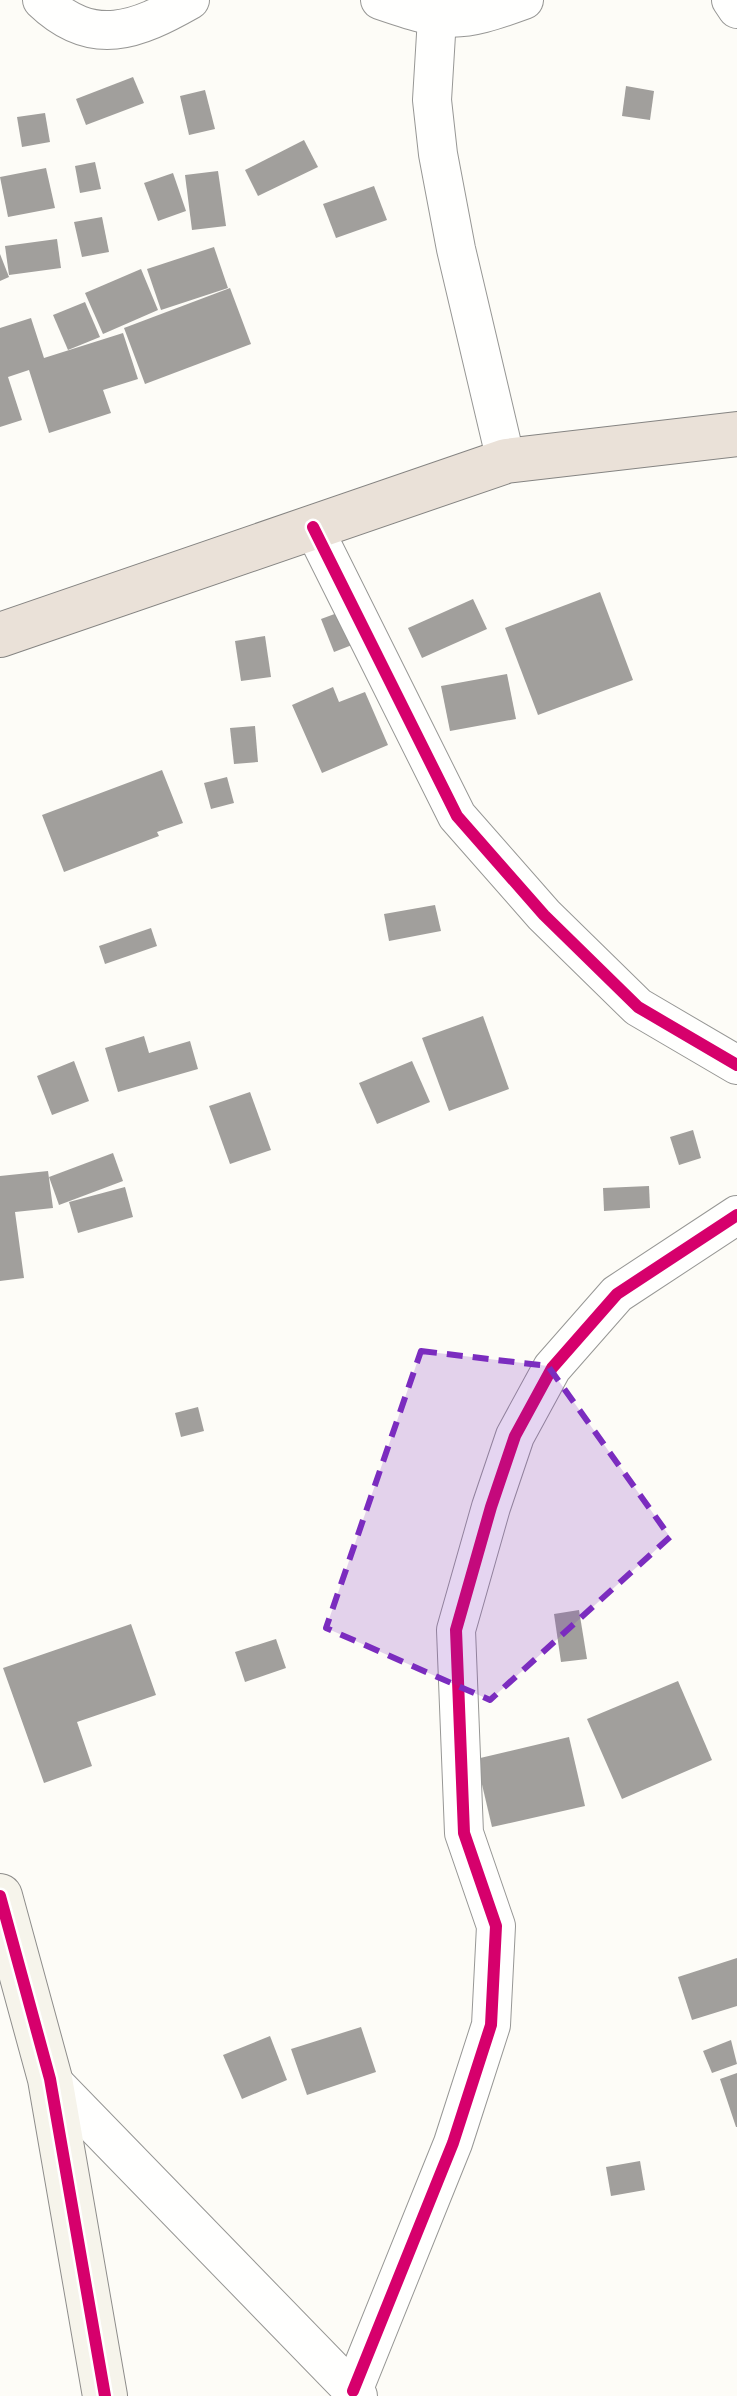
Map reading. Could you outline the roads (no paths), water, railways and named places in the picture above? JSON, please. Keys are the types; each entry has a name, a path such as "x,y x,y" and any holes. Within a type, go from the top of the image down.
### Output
{"highway":[{"path":"0,635 506,461 737,434"}],"street":[{"path":"42,0 74,21 100,30 125,30 153,21 190,0"},
{"path":"380,0 437,18 458,19 478,17 524,0"},
{"path":"731,0 737,9"},
{"path":"437,18 432,100 438,154 456,249 506,461"},
{"path":"313,527 457,816 544,915 638,1007 737,1065"},
{"path":"50,2079 356,2394 453,2143 491,2025 496,1926 464,1833 456,1630 491,1507 515,1436 552,1368 617,1294 737,1215"},
{"path":"0,1896 50,2079 105,2396"}]}
